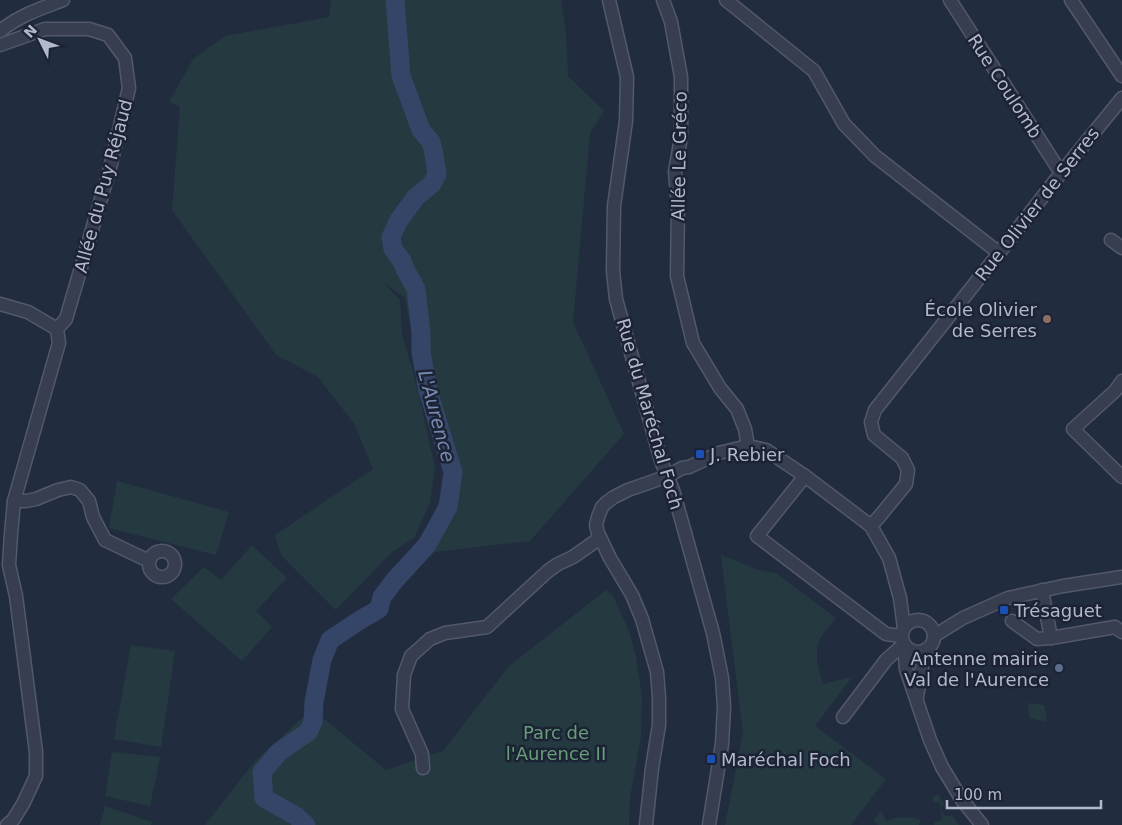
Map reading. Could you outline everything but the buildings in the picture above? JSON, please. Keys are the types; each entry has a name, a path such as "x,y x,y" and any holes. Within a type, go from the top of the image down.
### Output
{"street":[{"path":"0,31 23,15 63,0"},
{"name":"Rue du Maréchal Foch","path":"609,0 627,77 626,121 614,206 613,271 616,299 713,633 722,678 723,732 709,825"},
{"name":"Allée Le Gréco","path":"663,0 671,22 681,77 681,137 675,172 678,208 677,276 693,343 720,388 737,409 745,429 748,446"},
{"path":"726,0 814,71 844,124 874,156 999,253"},
{"name":"Rue Coulomb","path":"950,0 1061,173"},
{"path":"1070,0 1122,76"},
{"name":"Allée du Puy Réjaud","path":"0,45 45,29 89,29 108,35 125,58 129,88 110,168 66,319 57,329"},
{"name":"Rue Olivier de Serres","path":"871,526 906,484 908,470 902,458 874,435 871,422 875,410 1122,98"},
{"path":"1111,240 1122,248"},
{"path":"0,304 28,312 57,329 59,343 14,501 9,566 16,596 36,752 36,776 13,820 7,825"},
{"path":"1122,381 1114,391 1073,429 1122,477"},
{"path":"646,825 659,725 659,697 656,672 642,619 632,595 600,538 596,525 598,517 607,502 628,490 668,476 682,468 689,467 719,453 748,446 766,450 805,476 871,526 889,558 900,598 906,669 930,740 942,767 962,800 982,825"},
{"path":"805,476 757,536 886,634 903,636"},
{"path":"14,501 36,500 58,490 71,487 80,490 89,501 93,517 105,540 150,561"},
{"path":"423,768 422,754 402,709 404,675 411,656 430,639 445,633 487,627 548,571 573,557 600,538"},
{"path":"934,636 963,618 1008,598 1063,586 1122,577"},
{"path":"1042,590 1051,638"},
{"path":"900,598 932,629 934,636 931,645 917,652 909,650 903,636"},
{"path":"843,717 903,636 909,622 963,618"},
{"path":"1012,620 1037,639 1115,627 1122,632"},
{"path":"917,700 924,650"}],"green space":[{"path":"331,0 561,0 566,34 568,76 604,111 590,133 573,322 624,434 530,541 417,554 442,494 445,467 416,357 405,298 383,282 400,300 402,335 413,371 435,467 430,503 414,538 392,552 336,610 281,555 275,535 373,469 355,425 318,377 276,355 172,210 180,107 169,102 193,59 225,36 329,17"},
{"path":"117,481 229,512 216,555 109,528"},
{"path":"252,545 287,578 256,611 272,627 242,661 171,599 204,567 221,580"},
{"path":"721,555 758,570 776,573 836,618 824,632 817,649 819,672 823,684 852,677 815,726 886,779 851,825 725,825 743,733"},
{"name":"Parc de l'Aurence II","path":"606,590 613,596 629,631 636,657 642,697 641,737 630,798 629,825 205,825 255,761 312,709 386,770 443,751 509,666"},
{"path":"131,645 175,651 161,747 114,739"},
{"path":"1028,703 1044,705 1047,722 1030,718"},
{"path":"112,752 160,757 150,806 105,796"},
{"path":"939,795 944,804 941,807 946,817 952,815 959,825 934,825 934,822 942,820 940,802 933,802 933,796"},
{"path":"105,806 152,822 151,825 100,825"},
{"path":"881,810 886,821 903,817 921,820 919,825 878,825 874,820"}],"waterway":[{"name":"L'Aurence","path":"306,825 296,816 264,798 262,772 279,752 308,732 313,722 314,702 322,660 330,640 379,609 382,597 427,545 448,507 453,472 428,391 421,352 421,332 416,289 402,261 393,249 391,237 399,220 416,197 432,184 437,174 431,142 421,130 401,76 395,0"}],"place":[{"name":"École Olivier de Serres","path":"1047,319"},
{"name":"J. Rebier","path":"700,454"},
{"name":"Trésaguet","path":"1004,610"},
{"name":"Antenne mairie Val de l'Aurence","path":"1059,668"},
{"name":"Maréchal Foch","path":"711,759"}]}
